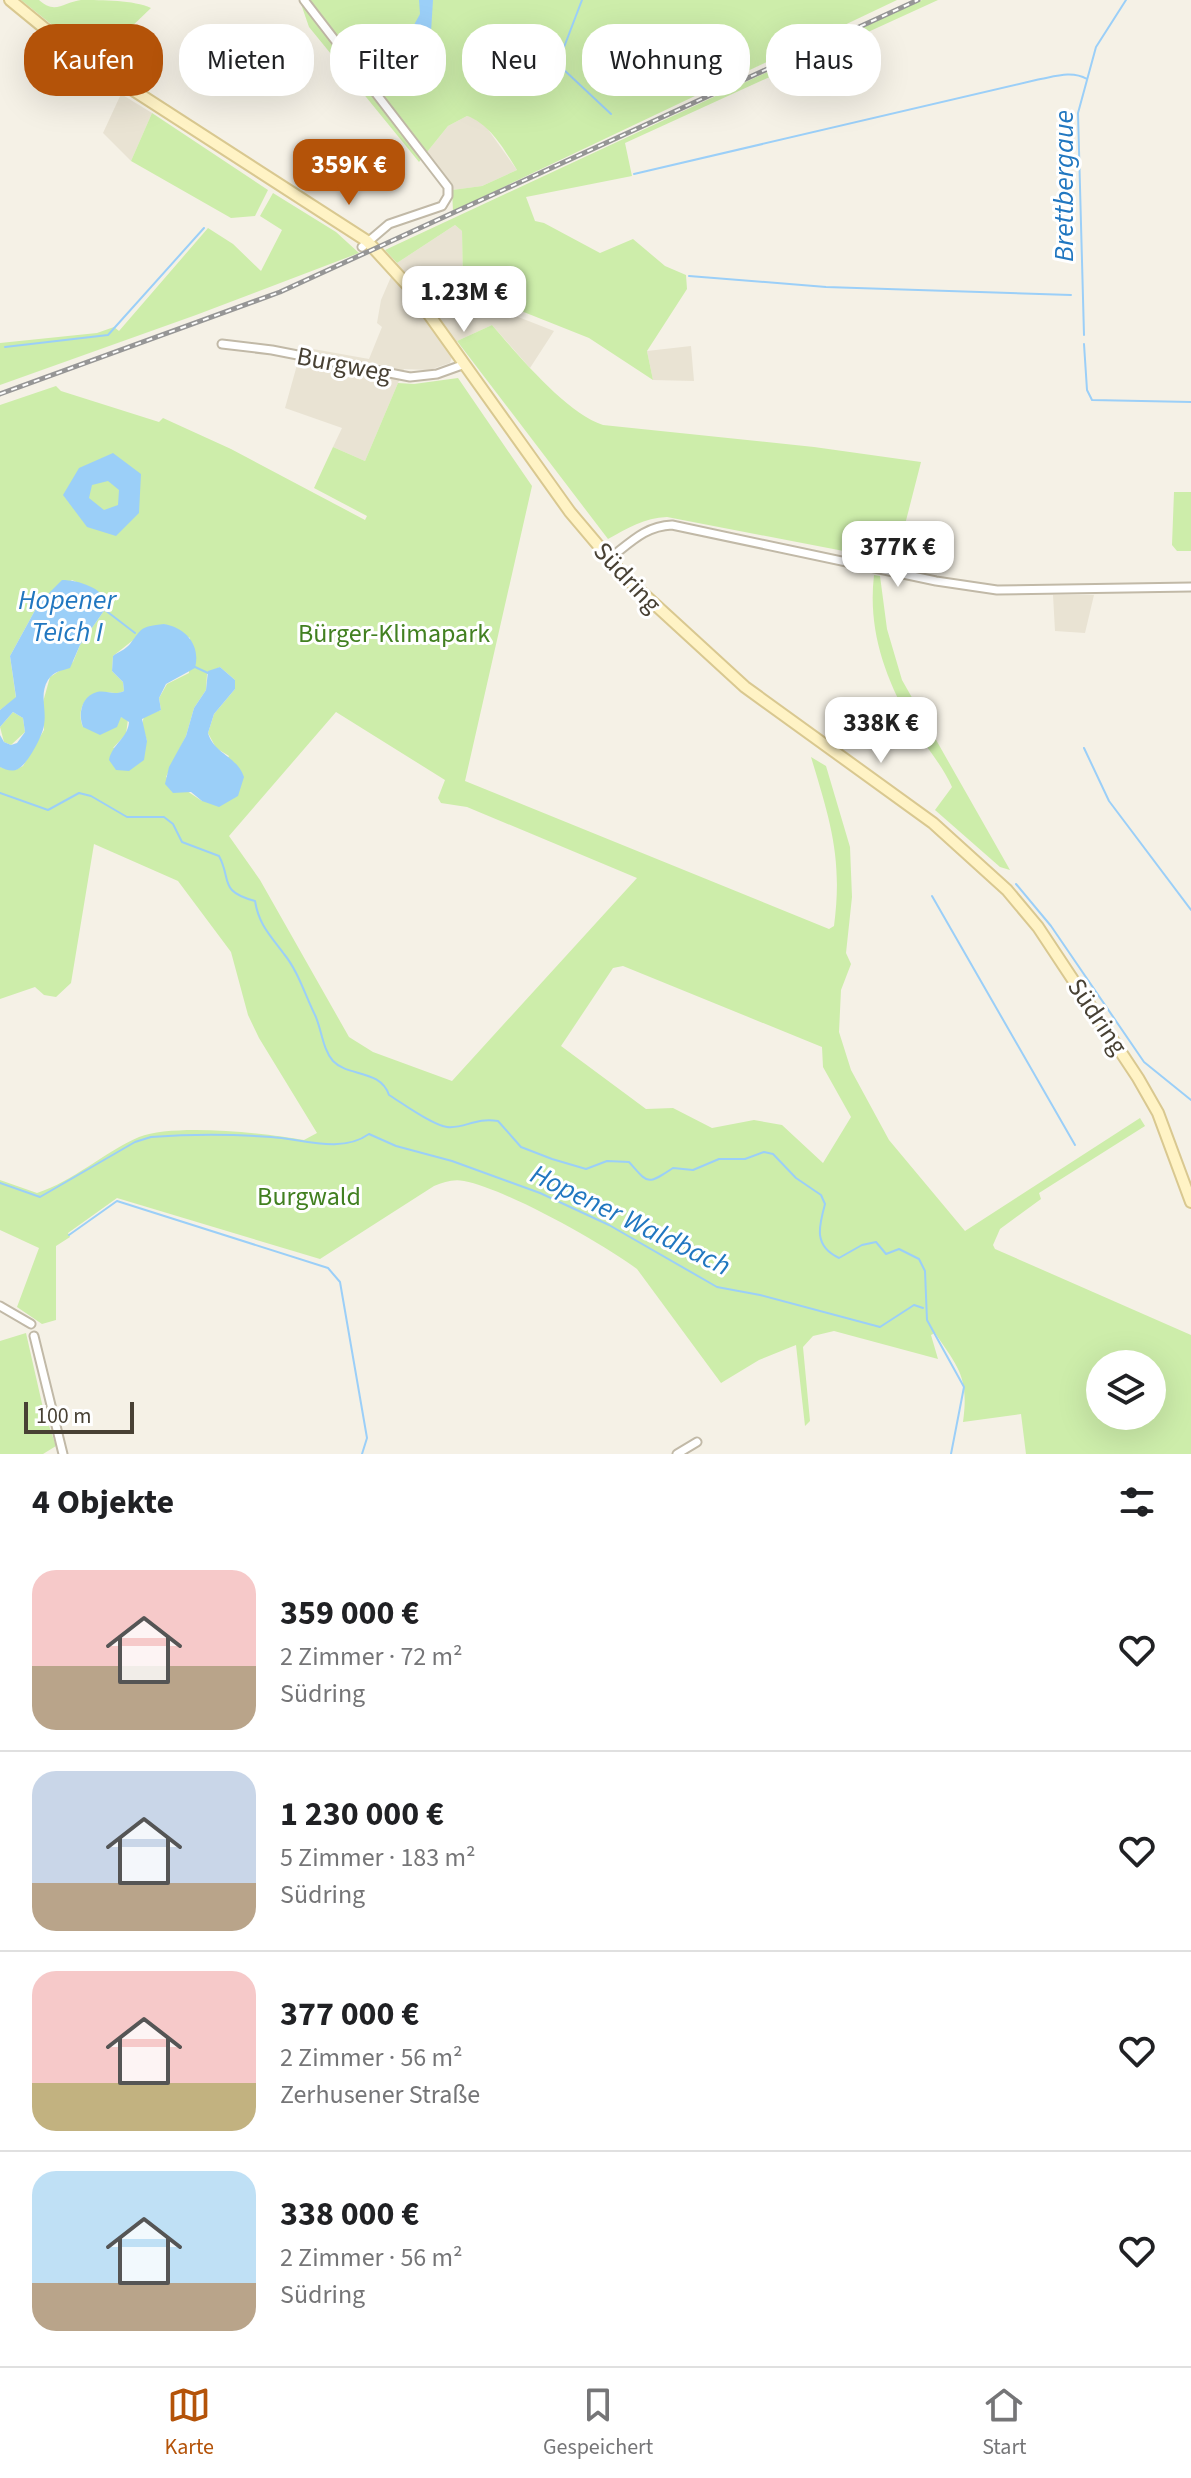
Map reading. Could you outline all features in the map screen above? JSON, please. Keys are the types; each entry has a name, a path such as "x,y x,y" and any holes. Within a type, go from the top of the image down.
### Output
{"main road":[{"name":"Südring","path":"10,0 71,50 364,244 420,301 570,512 609,559 665,616 745,687 933,823 1007,890 1038,927 1138,1078 1158,1113 1191,1202"}],"street":[{"path":"304,0 448,187 448,196 442,206 389,224 364,244"},
{"path":"420,301 440,292 467,293"},
{"name":"Burgweg","path":"222,344 272,350 410,377 437,374 465,364"},
{"path":"609,559 642,533 656,526 672,525 936,581 997,590 1191,587"},
{"path":"0,1306 31,1324"},
{"path":"34,1336 63,1454"},
{"path":"677,1454 697,1442"}],"shaded area":[{"path":"120,96 152,113 131,161 103,133"},
{"path":"467,116 482,121 517,170 482,186 452,190 448,179 427,152 448,126"},
{"path":"455,225 462,231 463,288 460,294 554,331 530,368 492,325 457,341 450,363 429,370 404,369 365,461 333,447 342,428 285,408 302,347 369,359 382,327 377,323 381,300 397,263"},
{"path":"691,346 694,381 653,380 647,351"},
{"path":"1053,595 1094,595 1085,633 1055,631"}],"green space":[{"path":"21,0 39,0 50,7 89,0 127,2 151,8 134,24 51,24"},
{"path":"304,0 897,0 846,24 766,24 766,62 750,70 750,24 582,24 582,96 695,96 453,211 452,190 482,186 517,170 502,146 483,125 467,116 448,126 419,162 365,96 446,96 446,24 330,24 330,53 314,33 314,24 308,24 301,4"},
{"path":"922,0 938,0 881,26 870,24"},
{"path":"766,73 766,79 750,86 750,80"},
{"path":"716,96 728,96 625,143 632,176 526,197 535,221 600,253 633,239 665,266 686,275 687,289 647,351 653,380 589,338 463,288 462,231 455,225 397,263 385,250"},
{"path":"152,113 268,190 255,216 231,218 131,161"},
{"path":"273,193 336,232 359,253 0,385 0,343 97,333 114,327 119,331 208,228 233,244 261,271 282,230 260,216"},
{"path":"492,325 558,396 603,425 814,447 921,462 899,548 889,555 857,548 854,553 667,517 629,527 608,539 457,341"},
{"path":"458,378 532,486 465,781 829,929 834,926 836,860 829,820 811,757 826,766 850,847 852,897 846,953 851,964 841,990 839,1032 851,1070 889,1140 965,1231 1140,1118 1145,1126 1039,1193 1041,1199 1000,1229 993,1245 995,1249 1191,1335 1191,1454 1026,1454 1021,1414 963,1422 965,1394 960,1374 935,1333 931,1335 938,1359 834,1331 813,1336 803,1347 810,1421 805,1426 796,1345 759,1360 721,1383 637,1269 601,1245 528,1206 504,1194 460,1180 434,1186 320,1259 117,1198 68,1233 70,1237 56,1246 56,1320 42,1324 17,1307 39,1248 0,1230 0,1180 37,1193 64,1181 126,1143 155,1133 220,1131 304,1140 317,1133 248,1015 231,952 178,881 94,844 71,983 56,997 44,995 35,987 0,999 0,767 15,770 23,766 44,730 43,702 50,677 73,662 80,645 108,605 105,596 72,580 39,603 10,656 16,698 0,710 0,405 56,386 61,391 159,422 163,418 231,449 365,520 367,516 314,488 333,447 365,461 398,383","holes":["164,624 190,638 189,673 167,684 159,698 161,710 144,716 142,725 147,741 113,748 126,734 128,719 121,717 83,727 81,712 84,702 101,692 124,691 123,682 112,671 113,656 132,641","220,667 235,680 235,689 214,714 208,733 216,748 229,756 202,801 166,777 186,736 194,708 206,690 207,674","336,712 445,780 438,798 441,803 467,807 637,878 452,1081 373,1052 349,1037 260,880 229,836","623,966 822,1047 823,1067 851,1117 823,1163 782,1125 754,1120 712,1128 673,1108 646,1109 561,1046 613,968"]},
{"path":"1174,492 1191,492 1191,551 1177,551 1172,545"},
{"path":"874,575 880,576 887,629 902,680 1010,870 1000,867 935,810 952,787 908,718 891,684 879,649 873,613"},
{"path":"13,712 23,718 25,732 11,745 4,742 0,727"},
{"path":"26,1333 43,1408 56,1446 43,1454 0,1454 0,1341"}],"water":[{"path":"419,0 433,0 432,24 414,24 420,14"},
{"path":"113,453 141,474 139,513 116,536 87,527 63,495 79,468","holes":["108,481 119,490 118,505 104,510 89,498 92,485"]},
{"name":"Hopener Teich I","path":"62,580 90,586 106,599 108,605 80,645 70,668 55,673 48,680 44,691 43,730 30,756 18,769 7,770 0,767 0,735 4,742 11,745 17,743 25,732 23,718 13,712 0,727 0,710 16,697 10,656 39,603"},
{"path":"164,624 179,629 190,639 196,652 195,668 166,684 159,698 161,710 142,719 147,741 144,760 129,771 116,770 109,760 129,722 121,717 117,727 100,735 83,727 82,706 87,697 97,692 124,691 123,682 112,671 113,656 128,646 143,629"},
{"path":"220,667 235,680 235,689 214,714 208,733 215,746 236,764 244,777 238,796 219,807 202,801 191,792 173,793 165,784 169,767 186,736 194,708 206,690 208,671"}],"waterway":[{"path":"582,0 561,55 562,68 611,114"},
{"name":"Brettbergaue","path":"1084,335 1078,113 1096,47 1126,0"},
{"path":"634,174 1036,80 1069,75 1087,79"},
{"path":"5,347 108,335 204,228"},
{"path":"689,276 826,287 1071,295"},
{"name":"Brettbergaue","path":"1084,344 1087,390 1092,400 1191,402"},
{"path":"105,610 135,633"},
{"path":"195,667 208,673"},
{"path":"1084,748 1109,801 1191,910"},
{"path":"0,793 48,810 79,793 91,796 127,817 164,817 173,824 182,842 219,856 231,889 255,901 262,923 293,968 333,1061 379,1081 389,1095 433,1122 453,1127 498,1121 521,1147 586,1169 607,1161 629,1162 648,1180 673,1168 693,1170 719,1159 745,1159 764,1152 773,1154 796,1178 821,1195 825,1204 820,1235 825,1248 831,1253 839,1258 862,1245 876,1242 886,1254 899,1249 919,1259 925,1271 927,1320 964,1387 951,1454"},
{"path":"1016,884 1051,926 1144,1062 1191,1100"},
{"path":"932,896 1075,1145"},
{"name":"Hopener Waldbach","path":"0,1183 40,1197 135,1142 151,1137 241,1135 334,1144 358,1140 369,1134 396,1146 452,1161 540,1193 609,1225 717,1287 760,1295 880,1327 914,1305 923,1308"},
{"path":"69,1235 117,1201 328,1268 340,1282 367,1438 362,1454"}],"railway":[{"path":"0,394 280,292 918,0"}],"park label":[{"name":"Bürger-Klimapark","path":"394,633"},
{"name":"Burgwald","path":"309,1196"}]}
